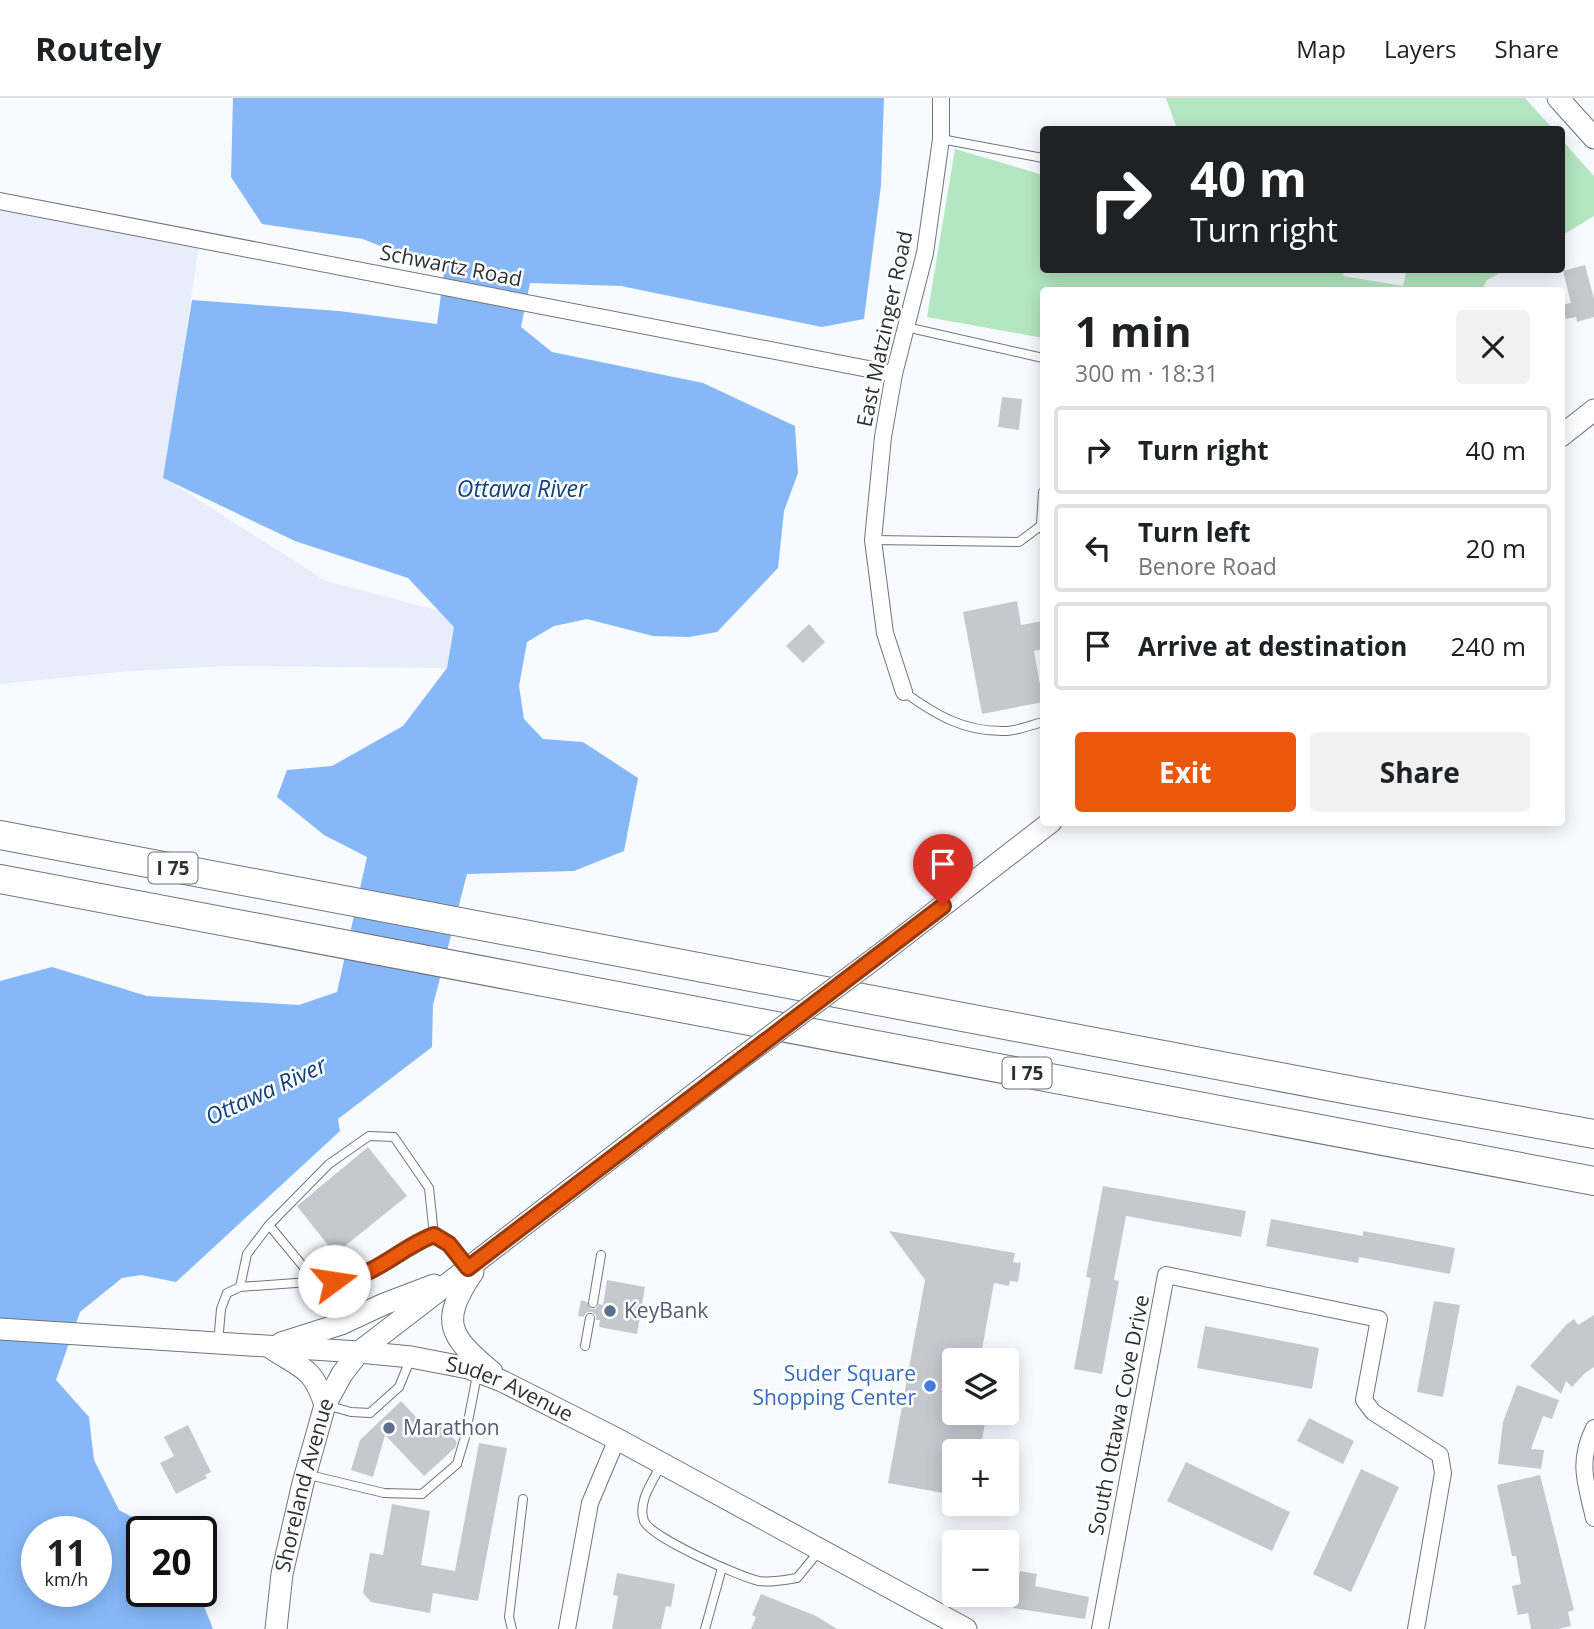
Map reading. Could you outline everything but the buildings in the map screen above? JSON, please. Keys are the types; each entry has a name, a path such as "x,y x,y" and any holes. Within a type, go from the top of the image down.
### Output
{"highway":[{"name":"I 75","path":"0,835 1594,1134"},
{"name":"I 75","path":"0,879 1594,1181"}],"main road":[{"path":"1558,98 1594,138"},
{"path":"1565,433 1594,410"},
{"name":"Shoreland Avenue","path":"276,1629 282,1574 305,1474 325,1405 342,1374 359,1352 1047,826"},
{"path":"270,1346 341,1324 469,1267"},
{"path":"469,1267 451,1312 456,1335 467,1351 502,1381"},
{"name":"Suder Avenue","path":"0,1329 359,1352 411,1357 478,1372 502,1381 617,1439 966,1629"},
{"path":"270,1346 313,1376 325,1405"}],"street":[{"name":"East Matzinger Road","path":"904,692 885,633 873,540 883,437 894,374 925,253 941,139 941,98"},
{"name":"Schwartz Road","path":"0,201 894,374"},
{"name":"South Ottawa Cove Drive","path":"1100,1629 1166,1275 1379,1319 1364,1400 1373,1412 1440,1455 1443,1473 1416,1629"},
{"path":"1594,1428 1584,1457 1583,1474 1594,1518"},
{"path":"567,1629 590,1503 617,1439"}],"lane":[{"path":"941,139 1040,157"},
{"path":"906,327 1040,357"},
{"path":"873,540 1020,542 1040,527"},
{"path":"904,692 951,722 972,728 1007,732 1040,723"},
{"path":"240,1287 247,1254 269,1225 329,1164 369,1136 394,1137 429,1188 434,1235"},
{"path":"269,1225 316,1282"},
{"path":"434,1235 449,1244 469,1267"},
{"path":"218,1343 221,1309 227,1293 240,1287 352,1279 386,1264 418,1241 434,1235"},
{"path":"593,1303 601,1255"},
{"path":"584,1346 590,1318"},
{"path":"325,1405 351,1412 370,1413 399,1387 411,1357"},
{"path":"305,1474 384,1493 422,1494 457,1464 478,1372"},
{"path":"662,1464 641,1509 644,1523 655,1533 722,1568 759,1581 797,1577 820,1550"},
{"path":"512,1629 509,1616 523,1499"},
{"path":"705,1629 722,1568"}],"shaded area":[{"path":"0,201 200,239 164,478 326,581 440,611 454,626 447,668 227,666 130,671 0,684"}],"green space":[{"path":"1166,98 1525,98 1550,126 1176,126"},
{"path":"1565,143 1594,176 1594,216 1565,234"},
{"path":"955,149 1040,174 1040,273 1344,273 1343,276 1403,286 1406,273 1500,273 1487,280 1484,287 1040,287 1040,337 927,317"}],"water":[{"name":"Ottawa River","path":"233,98 884,98 881,185 864,319 822,327 621,286 530,283 521,327 552,352 703,383 795,426 798,473 784,511 778,568 717,632 689,637 653,636 587,619 554,626 527,642 519,686 524,719 543,739 583,742 638,778 624,851 574,871 467,874 433,1005 432,1047 338,1119 340,1131 176,1282 141,1275 122,1278 80,1312 56,1380 89,1417 94,1460 119,1510 130,1516 126,1516 126,1607 204,1607 213,1629 0,1629 0,981 52,967 147,996 299,1005 337,992 367,857 324,835 277,797 287,770 332,766 403,726 447,668 454,627 408,578 295,541 163,478 192,300 339,311 437,324 444,272 363,239 262,224 231,177"}],"place":[{"name":"KeyBank","path":"610,1311"},
{"name":"Suder Square Shopping Center","path":"930,1386"},
{"name":"Marathon","path":"389,1428"}],"route":[{"path":"334,1281 352,1279 369,1272 386,1264 418,1241 434,1235 449,1244 468,1268 943,906"}]}
